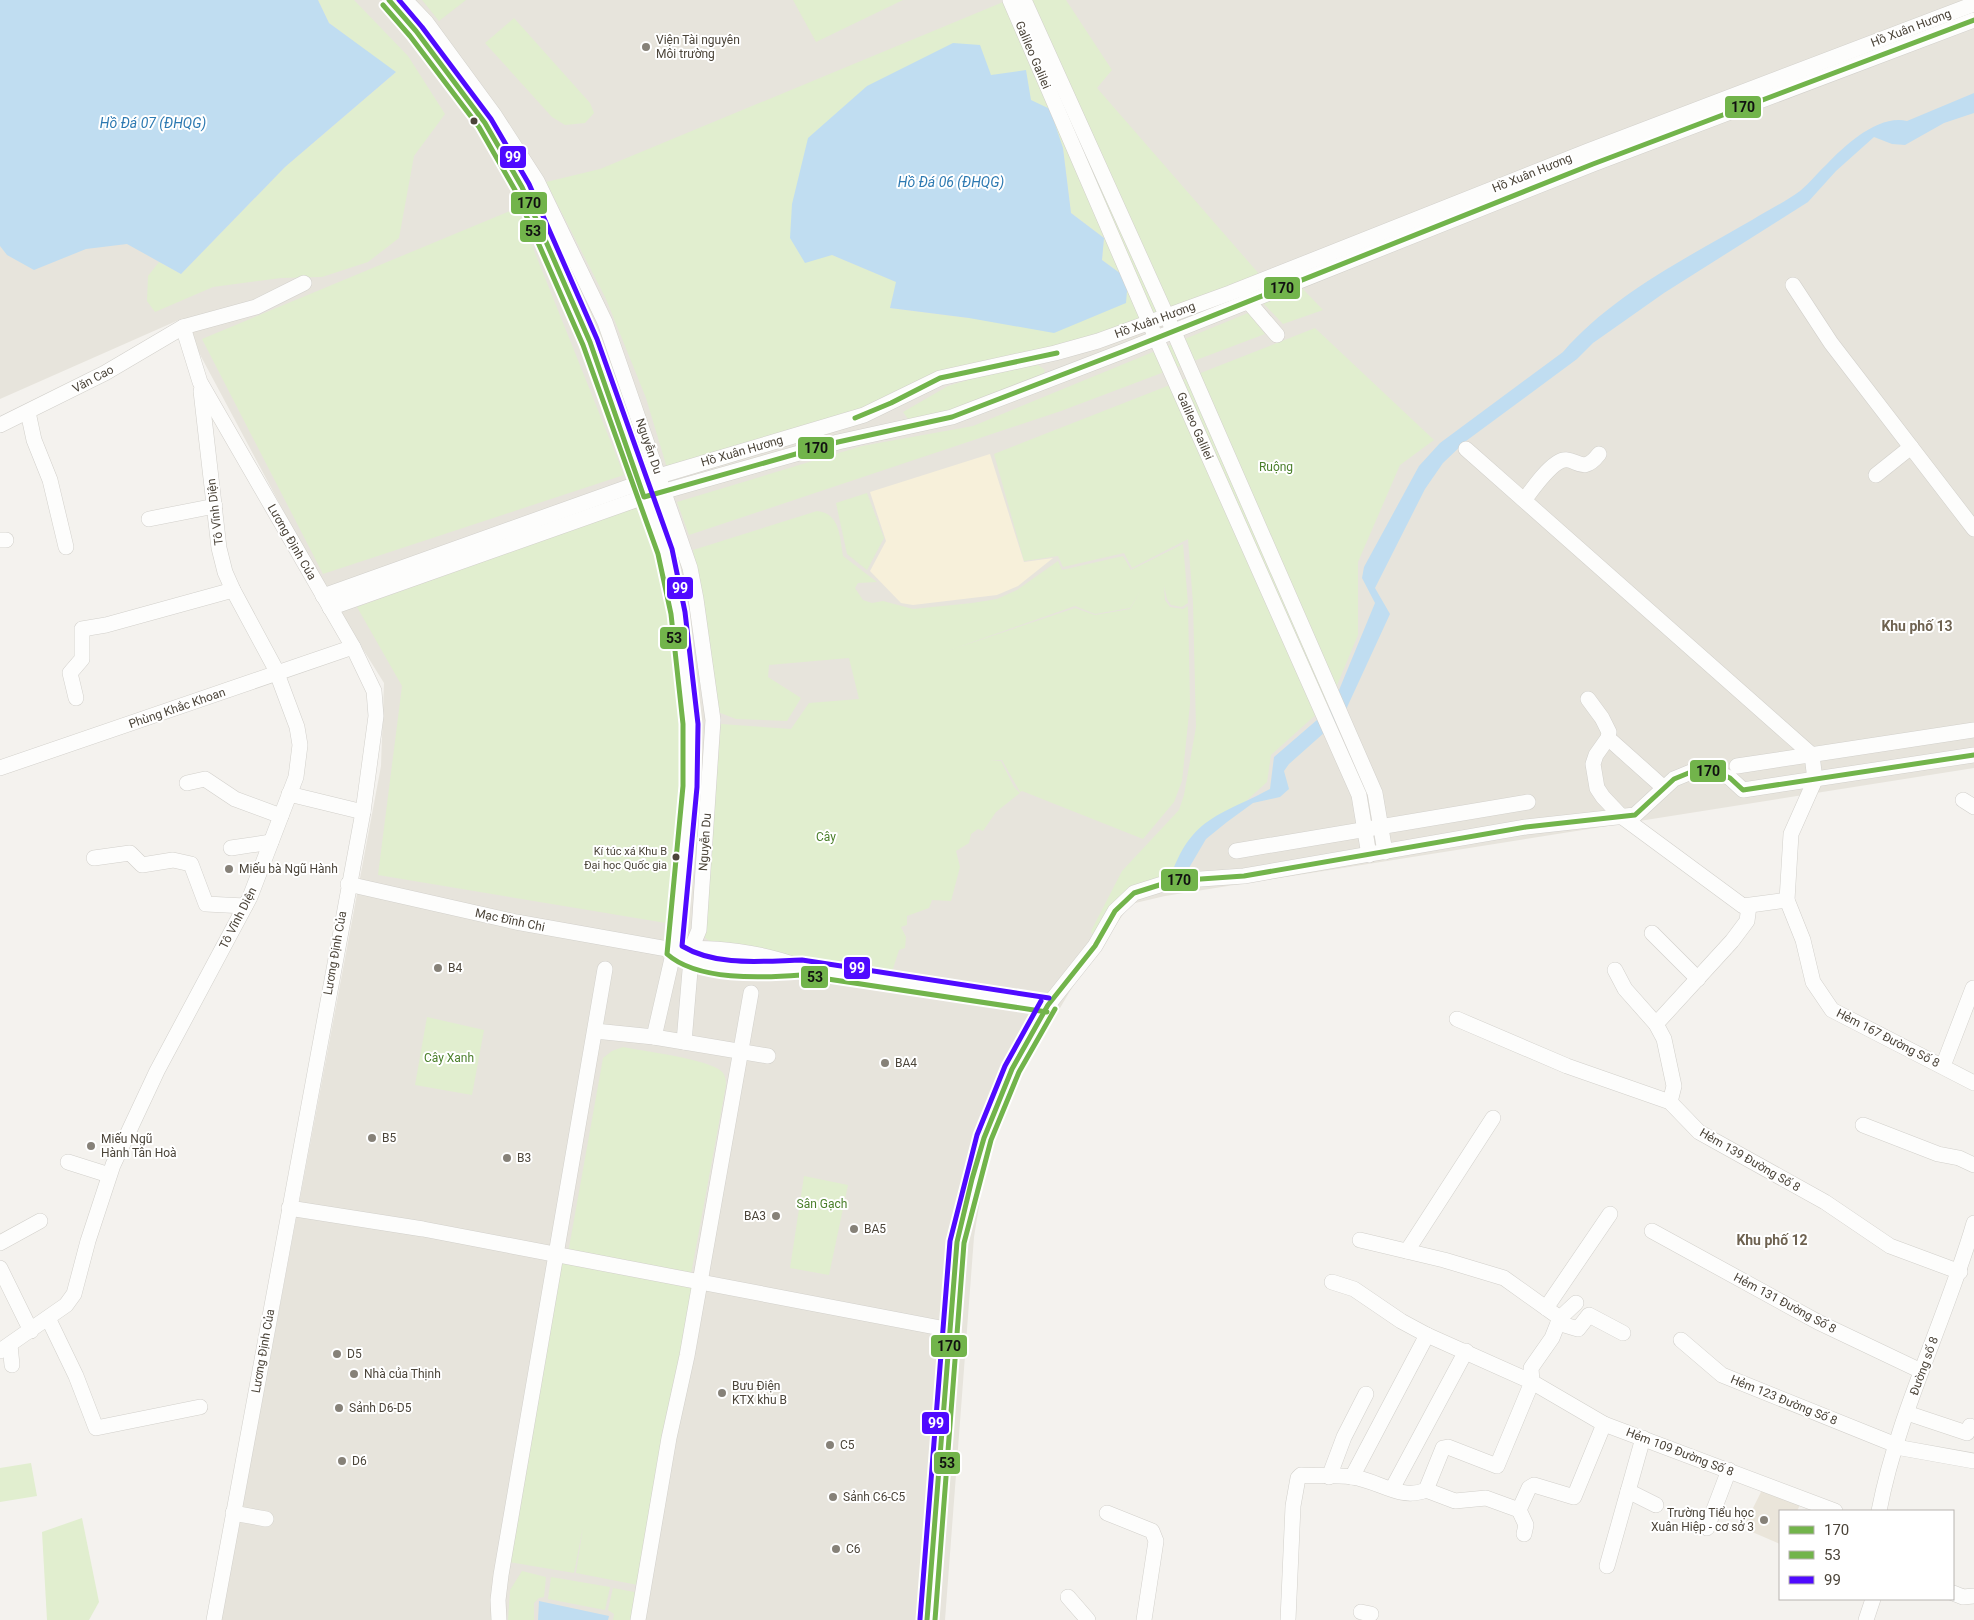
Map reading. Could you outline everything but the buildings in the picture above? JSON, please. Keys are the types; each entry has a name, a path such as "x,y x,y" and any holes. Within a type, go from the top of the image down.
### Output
{"street":[{"name":"Nguyễn Du","path":"389,0 416,31 485,123 522,186 590,342 644,498 665,552 678,613 691,724 690,786 676,941 654,1037"},
{"name":"Nguyễn Du","path":"405,0 426,22 490,108 537,181 606,322 683,546 696,599 713,720 699,930 691,954 684,1042"},
{"name":"Galileo Galilei","path":"1010,0 1156,338 1332,734 1361,781"},
{"name":"Galileo Galilei","path":"1024,0 1167,316 1343,720 1361,781 1359,795 1372,828 1369,855"},
{"name":"Hồ Xuân Hương","path":"327,602 664,492 838,442 952,417 1156,338 1590,157 1974,4"},
{"name":"Hồ Xuân Hương","path":"327,602 640,482 864,415 940,378 1055,354 1167,316 1590,157 1974,20"},
{"path":"522,186 537,181"},
{"name":"Văn Cao","path":"0,425 105,373 183,327 256,307 304,284"},
{"path":"1793,284 1830,343 1974,529"},
{"path":"1247,300 1276,335"},
{"name":"Lương Định Của","path":"183,327 200,382 353,647 374,691 376,716 363,812 348,884 214,1620"},
{"path":"1055,354 1062,375"},
{"name":"Tô Vĩnh Diện","path":"3,1348 31,1331 66,1305 74,1294 88,1240 109,1175 157,1070 245,906 281,816 299,761 300,745 296,727 276,673 225,572 219,548 200,382"},
{"path":"890,403 897,428"},
{"path":"28,412 34,440 50,480 66,547"},
{"path":"1876,475 1911,447"},
{"path":"1466,449 1812,755 1815,780"},
{"path":"1524,499 1558,462 1568,461 1586,466 1592,464 1599,454"},
{"path":"149,519 215,506"},
{"path":"665,552 683,546"},
{"path":"76,698 70,673 82,658 82,628 106,625 233,590"},
{"name":"Phùng Khắc Khoan","path":"0,768 353,647"},
{"path":"1588,699 1608,727 1608,738 1596,755 1594,772 1597,788 1621,816 1628,819 1743,906 1788,900"},
{"path":"1737,766 1974,730"},
{"path":"1608,738 1664,788"},
{"path":"928,1620 957,1242 984,1138 1012,1069 1048,1005 1095,946 1115,911 1134,893 1172,881 1244,876 1526,828 1635,815 1674,779 1691,772 1714,771 1730,778 1743,790 1974,756"},
{"path":"187,783 201,779 209,780 235,799 281,816"},
{"name":"Hẻm 167 Đường Số 8","path":"1815,780 1791,834 1788,900 1803,940 1813,982 1832,1010 1974,1083"},
{"path":"289,794 363,812"},
{"path":"1236,851 1528,802"},
{"path":"1372,828 1384,852"},
{"path":"231,848 271,842"},
{"path":"94,858 130,854 142,865 173,860 191,864 206,904 245,906"},
{"name":"Mạc Đĩnh Chi","path":"348,884 516,922 673,950 691,954 705,963 776,970 801,967 1048,1005"},
{"path":"1656,1024 1698,979 1746,921 1749,906"},
{"path":"1652,933 1698,979"},
{"path":"499,1620 498,1600 501,1575 605,969"},
{"path":"1615,970 1625,989 1656,1024 1669,1058 1674,1086 1670,1102"},
{"path":"1943,1066 1973,988"},
{"path":"638,1620 669,1438 700,1282 750,993"},
{"name":"Hẻm 139 Đường Số 8","path":"1457,1019 1567,1066 1670,1102 1699,1132 1825,1202 1890,1246 1960,1272"},
{"path":"595,1031 654,1037 768,1056"},
{"path":"1407,1251 1493,1118"},
{"path":"1863,1125 1938,1154 1959,1158 1974,1164"},
{"path":"68,1162 109,1175"},
{"path":"289,1208 423,1229 951,1330"},
{"path":"1546,1308 1610,1214"},
{"path":"0,1243 40,1221"},
{"name":"Đường số 8","path":"1879,1510 1896,1446 1921,1371 1960,1272 1974,1223"},
{"name":"Hẻm 131 Đường Số 8","path":"1652,1231 1818,1322 1921,1371"},
{"path":"1360,1240 1504,1278 1546,1308 1559,1320 1578,1329 1589,1315 1623,1333"},
{"path":"0,1268 31,1331"},
{"name":"Hẻm 109 Đường Số 8","path":"1332,1282 1354,1289 1401,1321 1427,1335 1532,1382 1604,1424 1832,1510"},
{"path":"1426,1490 1443,1448 1448,1447 1497,1466 1532,1382 1531,1368 1552,1338 1559,1320 1576,1303"},
{"path":"48,1318 76,1376 96,1428 200,1407"},
{"path":"1352,1477 1427,1335"},
{"name":"Hẻm 123 Đường Số 8","path":"1681,1340 1722,1375 1896,1446 1974,1461"},
{"path":"3,1348 12,1364"},
{"path":"1392,1489 1466,1351"},
{"path":"1329,1477 1344,1437 1366,1394"},
{"path":"1907,1413 1970,1432"},
{"path":"1518,1510 1529,1488 1534,1485 1574,1497 1604,1424"},
{"path":"1607,1566 1643,1438"},
{"path":"1707,1528 1729,1470"},
{"path":"1288,1620 1294,1506 1298,1478 1301,1475 1352,1477 1392,1489 1402,1494 1418,1493 1426,1490 1455,1501 1486,1498 1518,1510 1526,1525 1524,1534"},
{"path":"1628,1491 1656,1505"},
{"path":"233,1513 266,1519"},
{"path":"1107,1513 1152,1531 1156,1541 1144,1620"},
{"path":"1954,1593 1963,1597 1974,1596"},
{"path":"1068,1597 1088,1620"},
{"path":"1866,1620 1873,1600"}],"shaded area":[{"path":"0,0 1974,0 1974,768 1165,896 1131,904 1086,964 1011,1091 987,1157 974,1237 945,1620 221,1620 381,766 384,683 323,585 181,319 0,399"},
{"name":"Trường Tiểu học Xuân Hiệp - cơ sở 3","path":"1763,1488 1801,1503 1798,1510 1779,1510 1779,1544 1743,1528"}],"green space":[{"path":"318,0 354,0 408,56 445,114 414,156 399,238 368,262 322,277 281,278 213,287 155,312 147,301 148,276 159,262 181,274 285,167 395,73 329,23"},
{"path":"422,0 466,0 439,21"},
{"path":"793,0 903,0 816,42"},
{"path":"1008,0 1066,0 1112,70 1097,88 1260,275 1143,320 1048,350 956,367 877,410 667,468 646,398 606,299 546,182 600,169","holes":["1063,148 1071,213 1104,238 1102,260 1128,279 969,318 890,308 897,282 832,255"]},
{"path":"514,18 590,103 594,113 585,123 565,125 552,117 485,43"},
{"path":"517,208 624,475 323,574 202,339"},
{"path":"1301,287 1323,310 1283,324 1263,303"},
{"path":"1248,313 1265,334 1061,411 689,535 677,502 862,446 973,426"},
{"name":"Ruộng","path":"1315,328 1434,440 1400,465 1358,562 1358,635 1330,702 1271,755 1267,782 1157,882 1148,884 1094,941 1091,931 1122,871 1179,810 1184,795 1196,727 1193,603 1188,539 1132,568 1124,553 1063,567 1058,556 1024,561 994,454"},
{"path":"1038,365 1045,370 1043,377 1034,385 911,423 903,412 948,386 981,376"},
{"path":"867,493 884,538 867,570 847,554 836,503"},
{"path":"638,506 660,567 675,653 680,720 683,783 666,923 378,875 402,686 357,607"},
{"name":"Cây","path":"817,511 825,513 835,521 838,528 843,556 877,582 858,583 855,588 863,600 872,603 883,601 913,609 997,599 1017,590 1058,561 1062,570 1123,556 1131,570 1183,544 1188,603 1182,607 1171,605 1167,599 1164,586 1165,600 1170,607 1183,609 1188,606 1190,704 1182,781 1174,802 1143,839 1022,791 1020,792 1002,760 990,760 1001,761 1014,787 1020,793 996,812 983,831 978,829 971,834 969,843 956,851 960,867 951,901 932,900 929,908 907,916 907,925 901,927 906,937 905,948 899,950 892,972 722,950 704,937 721,724 791,729 809,703 859,699 849,658 769,665 768,677 801,698 787,721 736,719 718,712 693,550","holes":["1141,590 1130,609 1095,615 1075,608 950,650 1075,606 1095,614 1130,608"]},
{"name":"Cây Xanh","path":"427,1017 484,1030 472,1095 415,1085"},
{"path":"623,1047 703,1063 721,1071 725,1077 726,1085 691,1274 568,1253 603,1058 612,1051"},
{"name":"Sân Gạch","path":"804,1176 848,1185 829,1275 790,1268"},
{"path":"559,1254 701,1283 643,1586 576,1573 583,1527 574,1573 509,1562"},
{"path":"31,1463 37,1496 0,1502 0,1468"},
{"path":"82,1518 99,1602 89,1620 47,1620 42,1532"},
{"path":"522,1571 546,1577 544,1597 539,1598 534,1603 534,1620 508,1620 510,1590"},
{"path":"551,1577 610,1587 605,1610 548,1599"},
{"path":"613,1588 640,1593 635,1620 613,1620 614,1614 608,1610"}],"sand":[{"path":"990,454 1024,562 1053,558 1018,586 997,595 913,605 901,603 870,571 886,541 870,492"}],"water":[{"name":"Hồ Đá 07 (ĐHQG)","path":"0,0 318,0 329,23 396,72 285,167 181,274 127,244 86,249 34,270 7,255 0,246"},
{"name":"Hồ Đá 06 (ĐHQG)","path":"953,43 980,45 991,75 1026,70 1031,100 1050,109 1063,148 1071,213 1104,238 1102,260 1128,279 1126,303 1054,333 969,318 890,308 896,282 832,255 805,263 790,238 792,204 808,138 867,86"},
{"path":"1974,93 1974,113 1944,123 1905,145 1892,144 1874,137 1836,171 1808,202 1664,293 1593,343 1577,359 1466,441 1443,463 1425,489 1375,588 1390,614 1343,716 1289,764 1284,771 1289,789 1280,797 1253,803 1206,839 1186,873 1172,873 1189,839 1200,828 1223,812 1270,789 1274,757 1332,707 1375,603 1362,578 1364,567 1419,466 1440,443 1563,352 1583,331 1627,295 1652,278 1800,191 1843,148 1863,133 1885,122 1907,121"},
{"path":"539,1601 609,1616 608,1620 538,1620"}],"transit line":[{"name":"170","path":"389,0 416,31 485,123 522,187 590,342 644,497 838,442 952,417 1124,351 1593,164 1974,20"},
{"name":"99","path":"399,0 422,27 491,119 529,184 597,339 672,549 685,612 698,724 697,787 682,946 696,953 725,960 756,962 802,960 1049,998"},
{"name":"53","path":"383,5 410,36 479,127 515,190 583,345 658,554 671,614 683,724 683,786 667,954 680,963 695,969 731,976 768,977 801,975 1047,1012"},
{"name":"170","path":"855,418 891,403 940,378 1057,353"},
{"name":"170","path":"927,1620 957,1242 972,1179 984,1138 1012,1069 1048,1005 1095,946 1115,911 1134,893 1172,881 1244,876 1526,827 1635,815 1674,779 1691,772 1714,771 1730,778 1743,790 1974,755"},
{"name":"99","path":"920,1619 950,1241 977,1135 1005,1066 1041,1001"},
{"name":"53","path":"935,1620 964,1243 991,1140 1019,1072 1055,1009"}],"place":[{"name":"Viện Tài nguyên Môi trường","path":"646,47"},
{"name":"Kí túc xá Khu B Đại học Quốc gia","path":"676,857"},
{"name":"Miếu bà Ngũ Hành","path":"229,869"},
{"name":"B4","path":"438,968"},
{"name":"BA4","path":"885,1063"},
{"name":"B5","path":"372,1138"},
{"name":"Miếu Ngũ Hành Tân Hoà","path":"91,1146"},
{"name":"B3","path":"507,1158"},
{"name":"BA3","path":"776,1216"},
{"name":"BA5","path":"854,1229"},
{"name":"D5","path":"337,1354"},
{"name":"Nhà của Thịnh","path":"354,1374"},
{"name":"Bưu Điện KTX khu B","path":"722,1393"},
{"name":"Sảnh D6-D5","path":"339,1408"},
{"name":"C5","path":"830,1445"},
{"name":"D6","path":"342,1461"},
{"name":"Sảnh C6-C5","path":"833,1497"},
{"name":"Trường Tiểu học Xuân Hiệp - cơ sở 3","path":"1764,1520"},
{"name":"C6","path":"836,1549"}],"district":[{"name":"Khu phố 13","path":"1917,626"},
{"name":"Khu phố 12","path":"1772,1240"}]}
